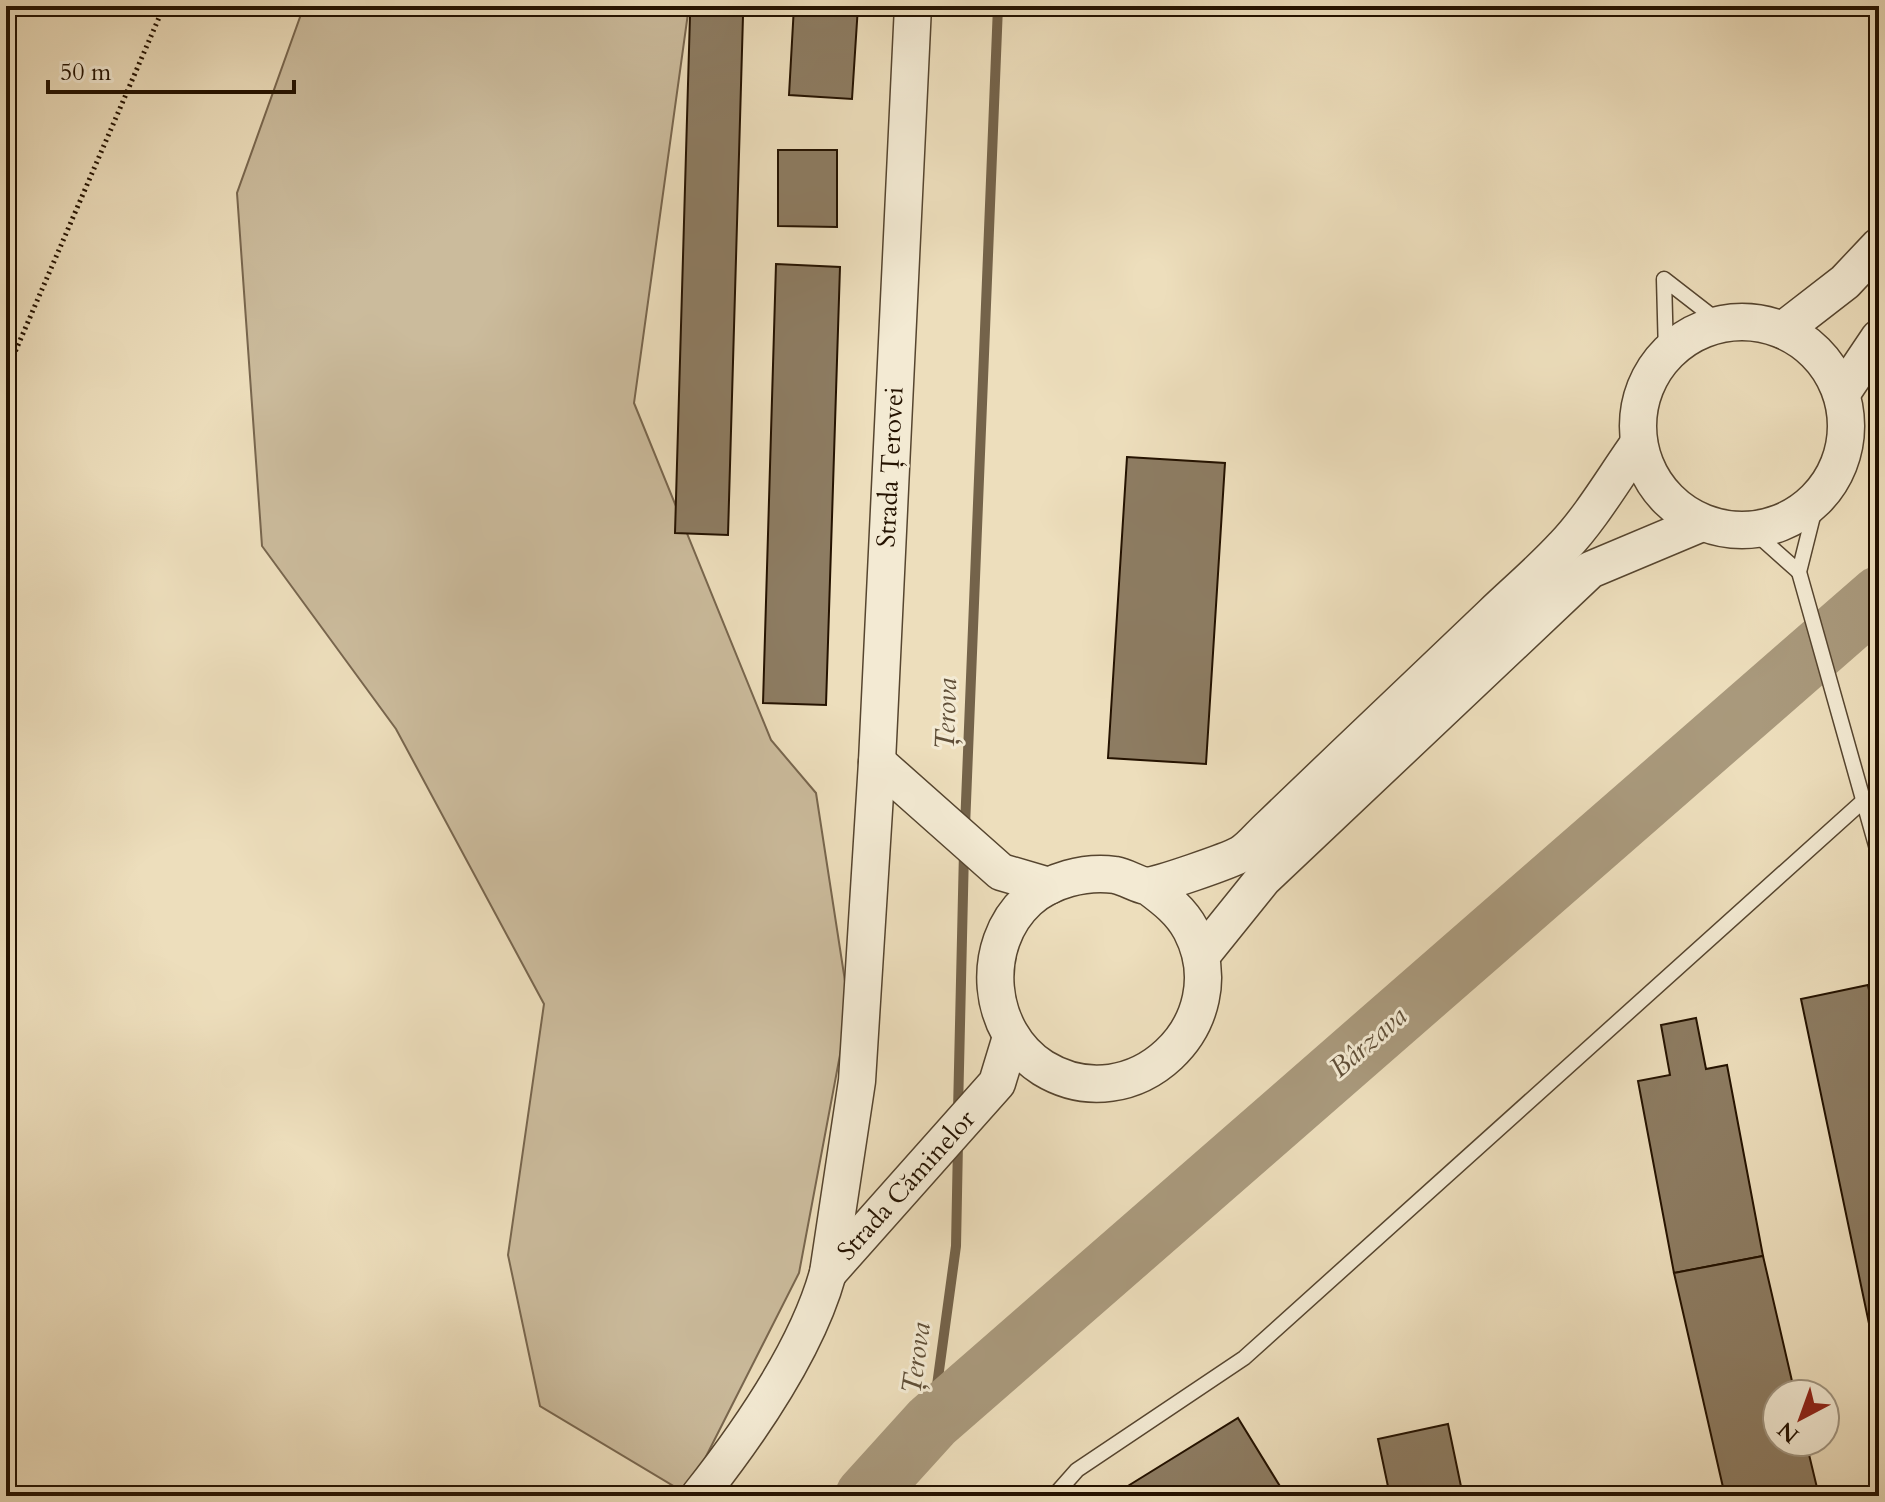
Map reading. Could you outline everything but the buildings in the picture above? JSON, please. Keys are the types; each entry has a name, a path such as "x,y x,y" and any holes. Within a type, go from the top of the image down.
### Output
{"street":[{"name":"Strada Țerovei","path":"828,1273 857,1081 877,762 913,6"},
{"path":"1783,330 1845,282 1879,246"},
{"path":"1753,322 1783,330 1808,345 1828,367 1842,393 1847,421 1845,450 1834,477 1817,500 1788,521 1753,531 1727,530 1702,523 1672,504 1650,476 1639,443 1638,411 1647,380 1666,354 1692,334 1722,324 1753,322"},
{"path":"1842,393 1879,338"},
{"path":"1149,887 1242,854 1567,544 1639,443"},
{"path":"1201,956 1263,879 1590,570 1702,523"},
{"path":"877,762 996,867 1049,886"},
{"path":"996,867 1012,919"},
{"path":"1082,875 1117,875 1149,887 1173,905 1190,929 1201,956 1203,986 1196,1017 1181,1043 1159,1064 1132,1078 1102,1084 1071,1080 1044,1068 1011,1037 995,999 995,957 1012,919 1028,900 1049,886 1082,875"},
{"name":"Strada Căminelor","path":"699,1496 787,1369 828,1273 991,1090 1011,1037"},
{"path":"991,1090 1044,1068"}],"lane":[{"path":"1666,354 1664,279 1722,324"},
{"path":"1817,500 1799,572 1879,856"},
{"path":"1753,531 1799,572"},
{"path":"1054,1496 1077,1470 1244,1358 1862,802"}],"path":[{"path":"6,373 164,6"}],"shaded area":[{"path":"304,6 689,6 634,403 771,740 816,793 849,1007 799,1273 687,1494 540,1406 508,1255 544,1004 396,729 262,546 237,193"}],"waterway":[{"name":"Țerova","path":"965,827 998,6"},
{"name":"Bârzava","path":"865,1496 932,1422 1879,596"},
{"name":"Țerova","path":"958,1111 964,851"},
{"name":"Țerova","path":"932,1422 956,1246 958,1143"}]}
